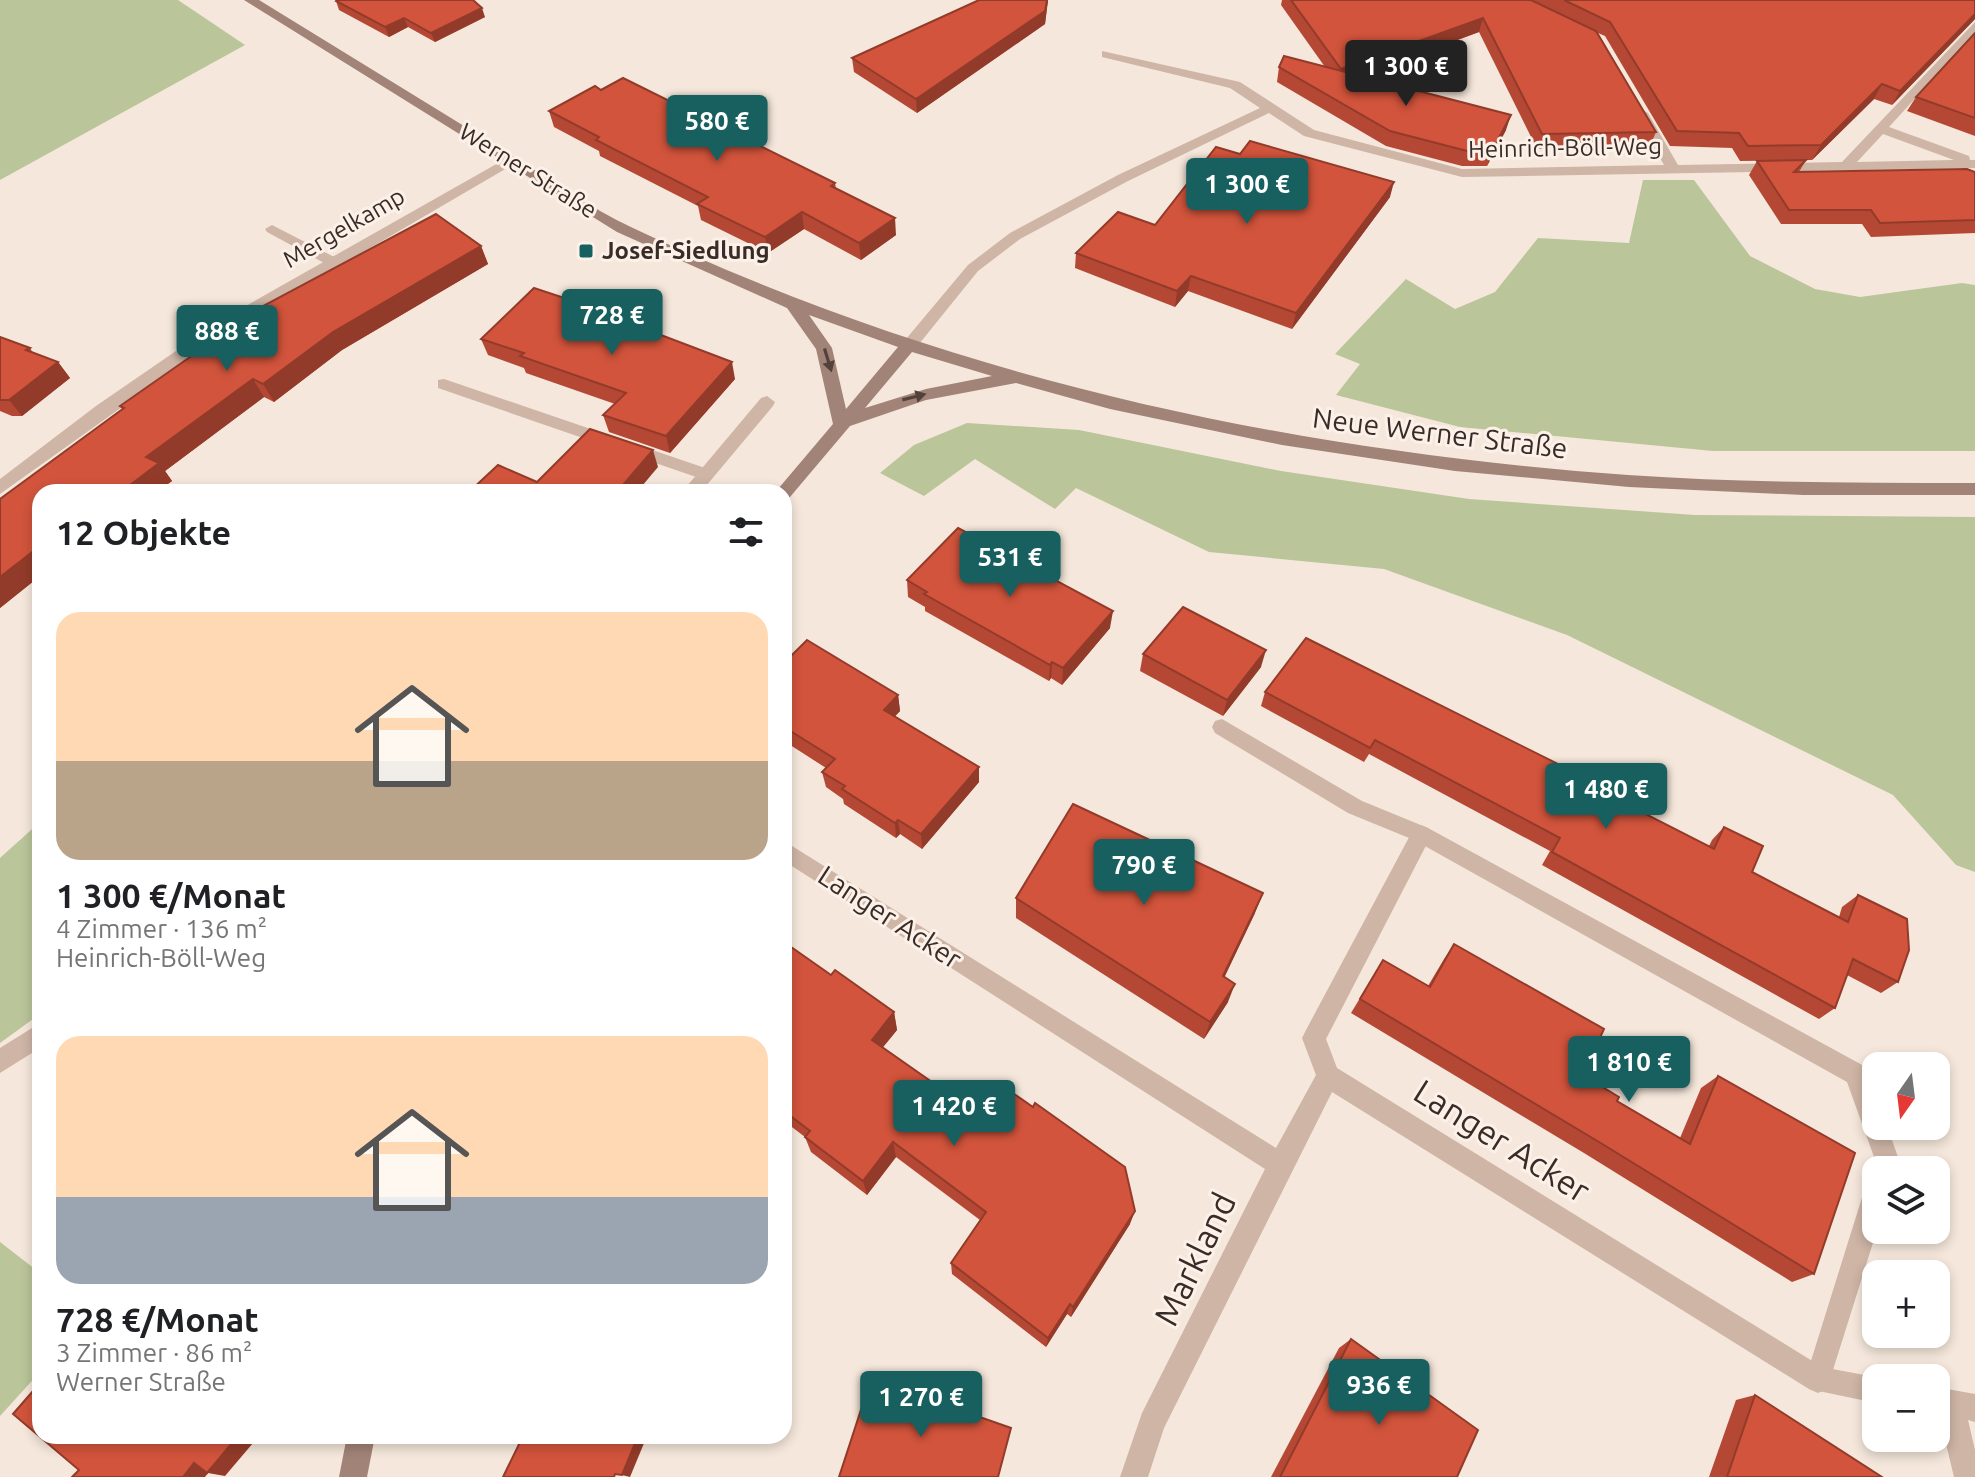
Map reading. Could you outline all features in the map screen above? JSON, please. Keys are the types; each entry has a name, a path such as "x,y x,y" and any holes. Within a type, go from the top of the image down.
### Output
{"main road":[{"name":"Werner Straße","path":"250,0 622,229 794,306 909,345"},
{"path":"794,306 824,348 841,424"},
{"name":"Neue Werner Straße","path":"909,345 1020,378 1252,433 1450,465 1648,484 1859,492 1975,489"},
{"path":"791,484 909,345"},
{"path":"841,424 908,398 952,387 1020,378"},
{"path":"353,1477 359,1444"}],"street":[{"path":"1846,166 1975,26"},
{"name":"Heinrich-Böll-Weg","path":"1107,54 1235,85 1309,133 1462,173 1975,164"},
{"path":"1633,100 1673,168"},
{"path":"909,345 973,268 1015,236 1123,178 1270,108"},
{"name":"Heinrich-Böll-Weg","path":"1881,129 1975,164"},
{"name":"Mergelkamp","path":"3,482 227,324 512,161"},
{"path":"272,229 333,262"},
{"path":"444,384 705,474"},
{"path":"697,484 767,402"},
{"path":"1222,727 1355,807 1421,834 1856,1074 1886,1156"},
{"path":"1328,1076 1314,1038 1421,834"},
{"name":"Langer Acker","path":"792,855 1280,1165"},
{"path":"0,1062 32,1040"},
{"name":"Markland","path":"1134,1477 1152,1423 1280,1165 1328,1076"},
{"name":"Langer Acker","path":"1328,1076 1818,1380 1862,1388"},
{"path":"1818,1380 1862,1237"},
{"path":"1954,1404 1968,1477"}],"green space":[{"path":"0,0 178,0 245,45 0,180"},
{"path":"1643,180 1694,180 1750,256 1815,289 1860,297 1962,283 1975,285 1975,451 1713,451 1460,427 1336,395 1360,364 1335,354 1406,279 1455,309 1495,292 1538,238 1629,243"},
{"path":"967,423 1079,430 1281,471 1469,499 1695,515 1975,517 1975,872 1956,865 1893,795 1567,635 1384,569 1209,552 1076,488 1055,509 975,459 924,496 880,473 914,445"},
{"path":"32,829 32,1020 0,1043 0,858"},
{"path":"0,1242 32,1267 32,1381 0,1416"}],"building":[{"path":"337,0 473,0 482,8 431,33 404,18 385,27"},
{"path":"979,0 1047,0 1045,11 916,99 852,58"},
{"path":"1291,0 1531,0 1596,31 1656,132 1542,134 1483,18 1341,69"},
{"path":"1564,0 1975,0 1975,14 1900,91 1882,84 1821,145 1748,146 1739,133 1677,131 1610,22"},
{"path":"1975,33 1975,118 1916,97"},
{"path":"1284,56 1511,115 1492,151 1467,151 1390,131 1279,67"},
{"path":"623,78 835,183 831,186 895,218 859,243 802,212 765,237 697,204 708,197 596,140 599,137 549,111 595,86 601,90"},
{"path":"1250,141 1394,182 1296,313 1191,276 1177,291 1076,253 1118,212 1155,225 1216,147 1240,154"},
{"path":"1806,160 1794,172 1967,169 1975,172 1975,220 1880,223 1871,210 1789,210 1757,161"},
{"path":"436,214 481,246 333,332 263,384 253,379 146,457 159,463 131,484 32,484 32,552 0,577 0,499 124,408 120,406 263,306"},
{"path":"534,288 649,326 645,329 732,362 666,436 603,415 626,393 481,339"},
{"path":"0,337 58,362 9,400 0,400"},
{"path":"590,429 653,450 624,484 478,484 498,465 537,482"},
{"path":"958,528 1113,611 1063,668 1052,662 1050,665 924,594 927,592 907,580"},
{"path":"1183,607 1266,650 1227,700 1143,654"},
{"path":"1306,638 1568,769 1565,773 1714,849 1724,827 1763,846 1752,872 1848,922 1858,895 1907,919 1909,950 1898,982 1853,959 1835,1008 1552,852 1560,838 1375,740 1370,748 1265,692"},
{"path":"807,640 898,695 884,710 979,767 921,834 898,820 895,823 842,789 845,786 822,772 835,759 792,732 792,655"},
{"path":"1073,804 1263,893 1223,976 1235,984 1210,1022 1016,898"},
{"path":"1454,944 1604,1029 1583,1075 1619,1097 1617,1101 1690,1144 1718,1076 1855,1153 1814,1274 1360,999 1383,960 1430,987"},
{"path":"792,948 831,975 835,970 894,1012 872,1040 982,1117 1004,1087 1033,1107 1035,1103 1125,1167 1135,1211 1073,1307 1070,1304 1048,1338 951,1263 986,1212 893,1142 863,1181 805,1137 810,1131 792,1117"},
{"path":"1351,1339 1478,1430 1457,1477 1280,1477"},
{"path":"871,1379 1011,1428 998,1477 839,1477"},
{"path":"32,1392 32,1430 13,1414"},
{"path":"1755,1395 1882,1477 1727,1477"},
{"path":"48,1444 231,1444 207,1473 194,1463 183,1477 72,1477 79,1470"},
{"path":"519,1444 635,1444 622,1475 503,1477"}],"place":[{"name":"Josef-Siedlung","path":"586,251"}]}
